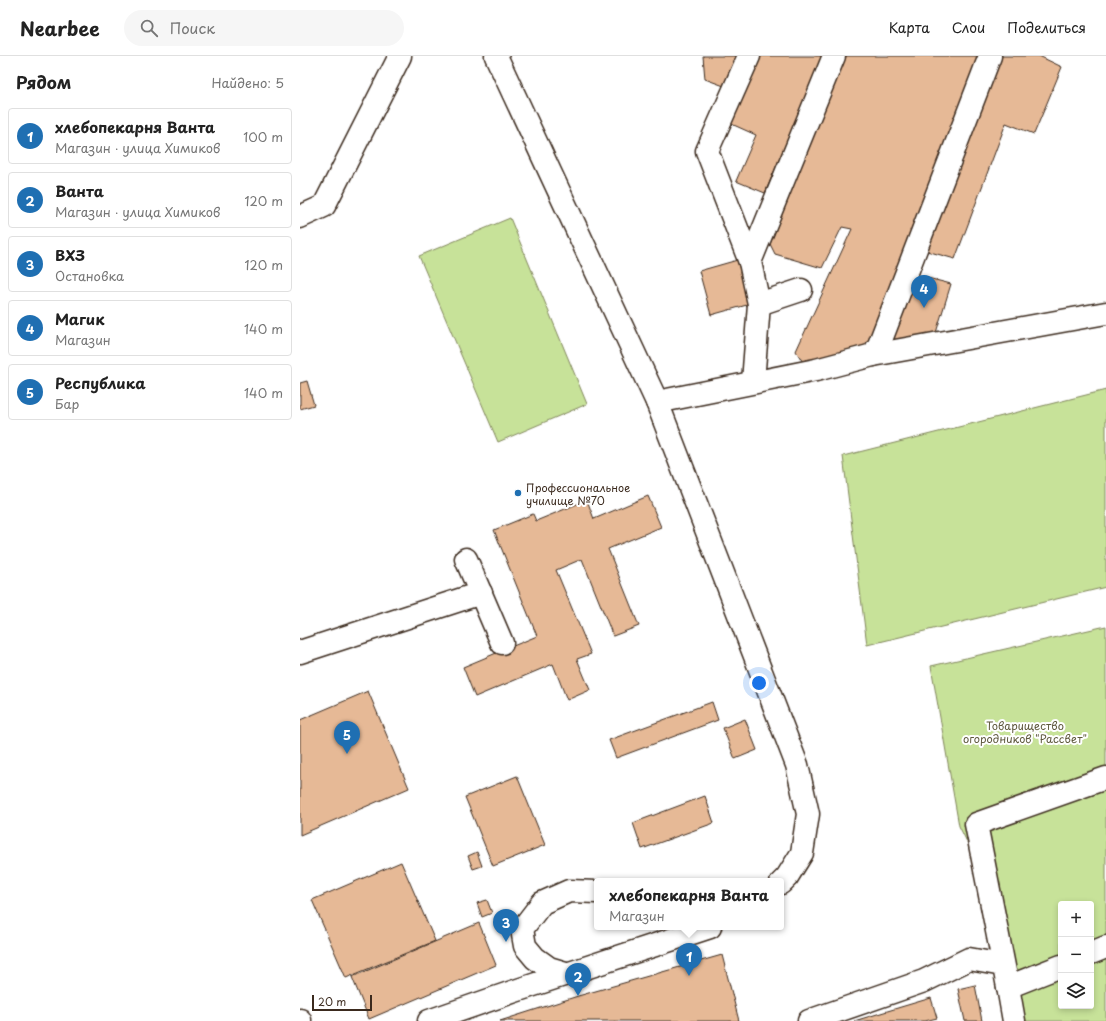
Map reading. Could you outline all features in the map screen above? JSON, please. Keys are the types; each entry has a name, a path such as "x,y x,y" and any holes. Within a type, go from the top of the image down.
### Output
{"street":[{"path":"300,217 324,206 400,56"},
{"path":"496,56 657,402 797,765 808,814 802,853 784,880"},
{"path":"749,56 707,151 750,262 759,304 754,382"},
{"path":"750,262 834,56"},
{"path":"873,356 879,345 990,56"},
{"path":"759,304 801,290"},
{"path":"657,402 816,370 873,356 1106,313"},
{"path":"466,559 502,643"},
{"path":"300,652 481,593"},
{"path":"1014,1021 976,824 1106,778"},
{"path":"569,974 549,968 535,958 525,946 522,929 542,903 569,891 594,892"},
{"path":"429,1021 698,930"},
{"path":"1094,953 1106,947"},
{"path":"810,1021 924,981 969,960 1003,965"},
{"path":"1008,987 1058,967"}],"green space":[{"path":"510,218 587,404 498,442 419,256"},
{"path":"1106,390 1106,587 867,645 843,456"},
{"name":"Товарищество огородников \"Рассвет\"","path":"1106,626 1106,1021 1019,1021 972,852 959,826 931,666"}],"building":[{"path":"703,56 737,56 724,86 705,79"},
{"path":"755,56 823,56 765,193 736,181 756,135 727,122"},
{"path":"845,56 981,56 871,347 804,364 796,351 852,229 842,227 822,268 775,254 770,244"},
{"path":"995,56 1039,56 1062,67 1034,134 1006,123 955,259 923,250"},
{"path":"741,259 754,303 711,315 699,271"},
{"path":"916,275 951,284 935,336 891,344"},
{"path":"307,381 314,405 300,409 300,383"},
{"path":"648,496 661,527 608,549 639,626 613,636 582,559 556,570 591,654 577,659 590,690 567,700 553,664 475,697 463,667 537,636 494,530 533,514 536,521 587,500 594,519"},
{"path":"368,691 409,788 300,835 300,720"},
{"path":"712,702 718,720 616,758 609,740"},
{"path":"745,719 757,750 735,759 723,728"},
{"path":"517,776 545,845 493,866 465,797"},
{"path":"705,796 714,823 642,849 633,823"},
{"path":"477,852 482,866 473,869 468,856"},
{"path":"401,862 435,941 346,978 312,900"},
{"path":"487,900 492,913 482,917 477,903"},
{"path":"479,923 496,965 369,1019 352,977"},
{"path":"722,955 739,1021 500,1021 578,996"},
{"path":"975,985 982,1021 965,1021 958,989"},
{"path":"931,998 937,1018 925,1021 854,1021"}],"place":[{"name":"Магик","path":"924,308"},
{"name":"Профессиональное училище №70","path":"518,493"},
{"name":"Республика","path":"347,754"},
{"name":"ВХЗ","path":"506,942"},
{"name":"хлебопекарня Ванта","path":"689,976"},
{"name":"Ванта","path":"578,996"}]}
